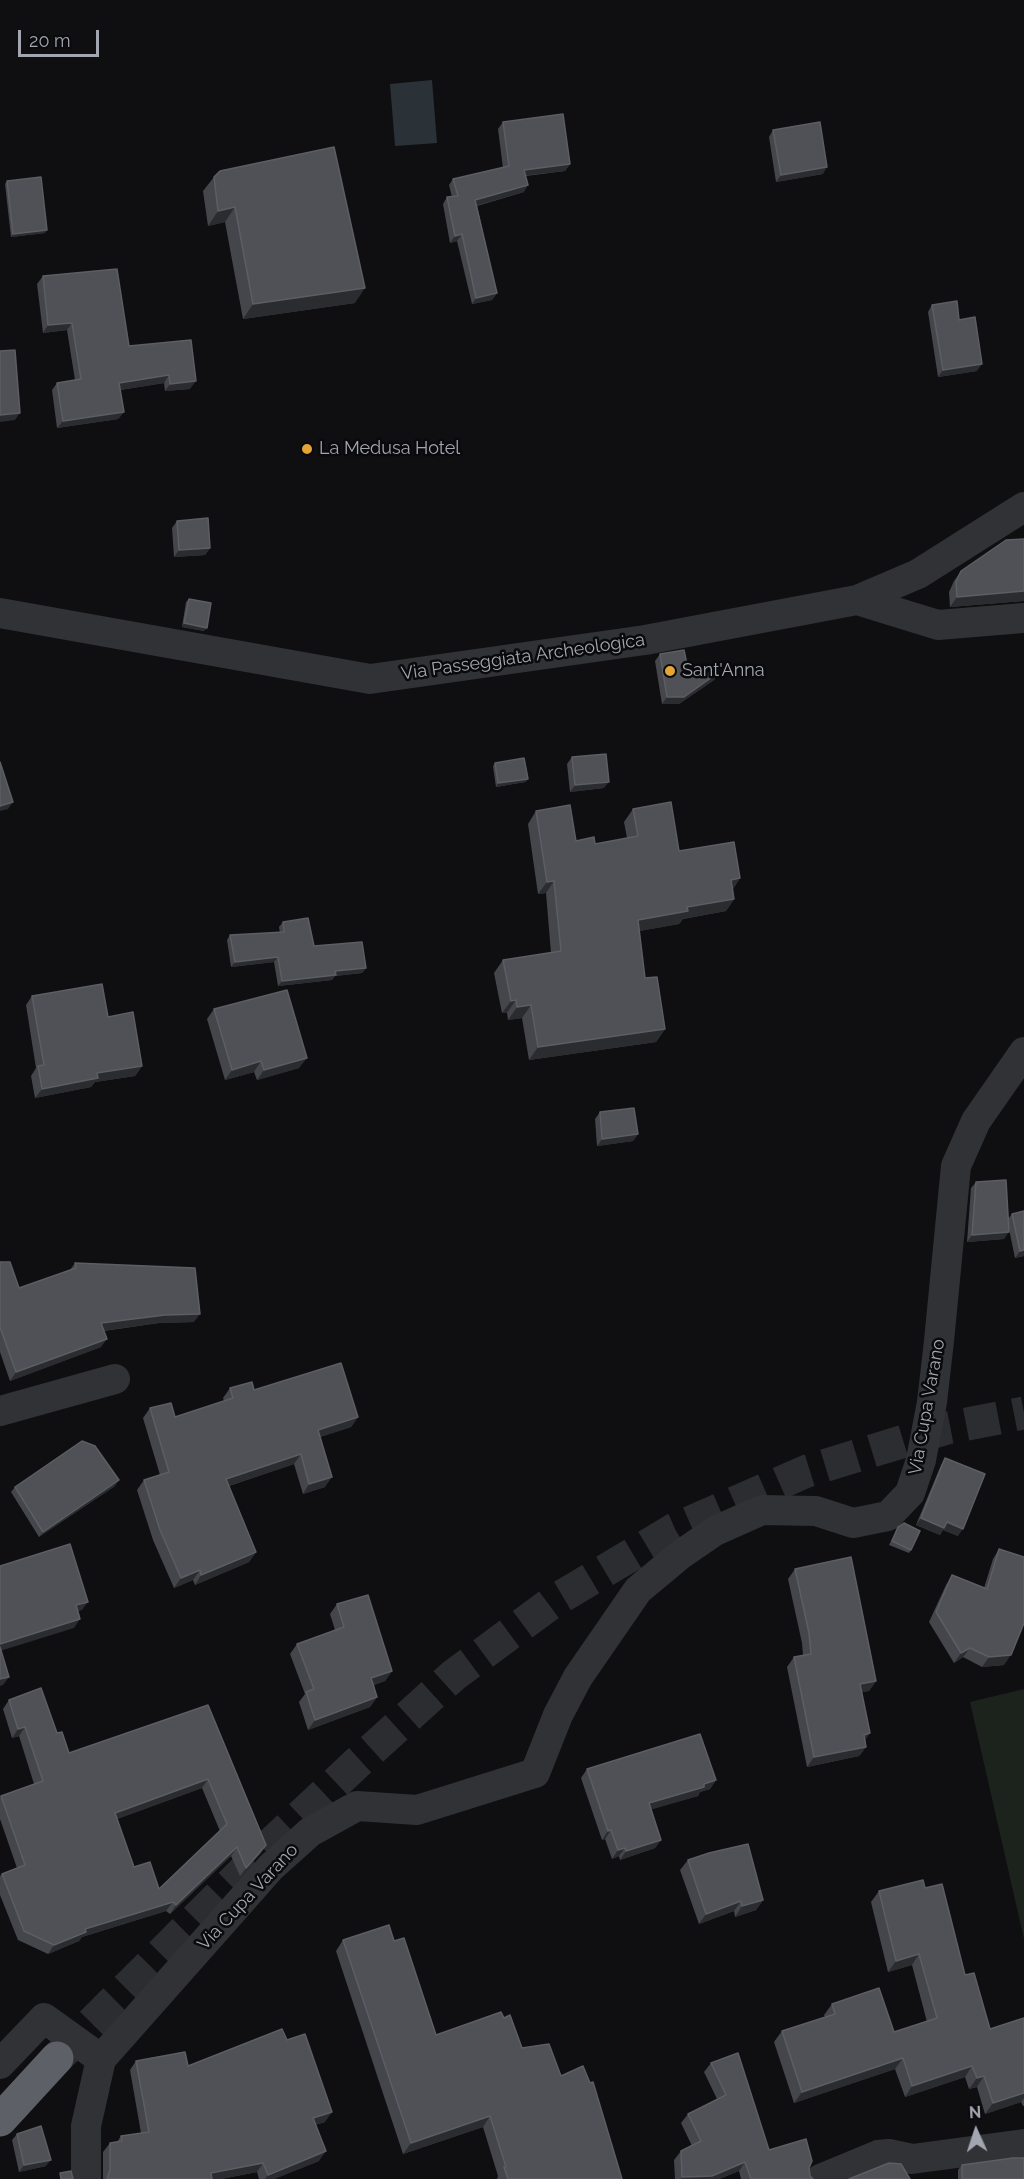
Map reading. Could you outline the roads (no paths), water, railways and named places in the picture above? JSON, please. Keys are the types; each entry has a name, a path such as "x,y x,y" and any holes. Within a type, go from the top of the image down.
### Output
{"highway":[{"path":"0,2120 57,2058"}],"street":[{"name":"Via Passeggiata Archeologica","path":"0,613 370,679 604,647 856,600 918,574 1024,507"},
{"path":"856,600 938,625 1024,618"},
{"name":"Via Cupa Varano","path":"86,2179 86,2126 101,2059 271,1867 310,1832 357,1806 417,1810 536,1773 558,1715 578,1677 638,1590 680,1555 715,1531 762,1510 816,1510 853,1524 888,1516 910,1493 921,1460 932,1402 956,1166 976,1121 1024,1052"},
{"path":"0,1411 115,1379"},
{"path":"0,2064 44,2018 101,2059"},
{"path":"820,2179 878,2155 889,2154 912,2159 1024,2144"}],"tunnel":[{"path":"57,2058 270,1845 357,1763 454,1675 554,1601 675,1529 807,1471 947,1428 1024,1413"}],"place":[{"name":"La Medusa Hotel","path":"307,449"},
{"name":"Sant'Anna","path":"670,671"}]}
